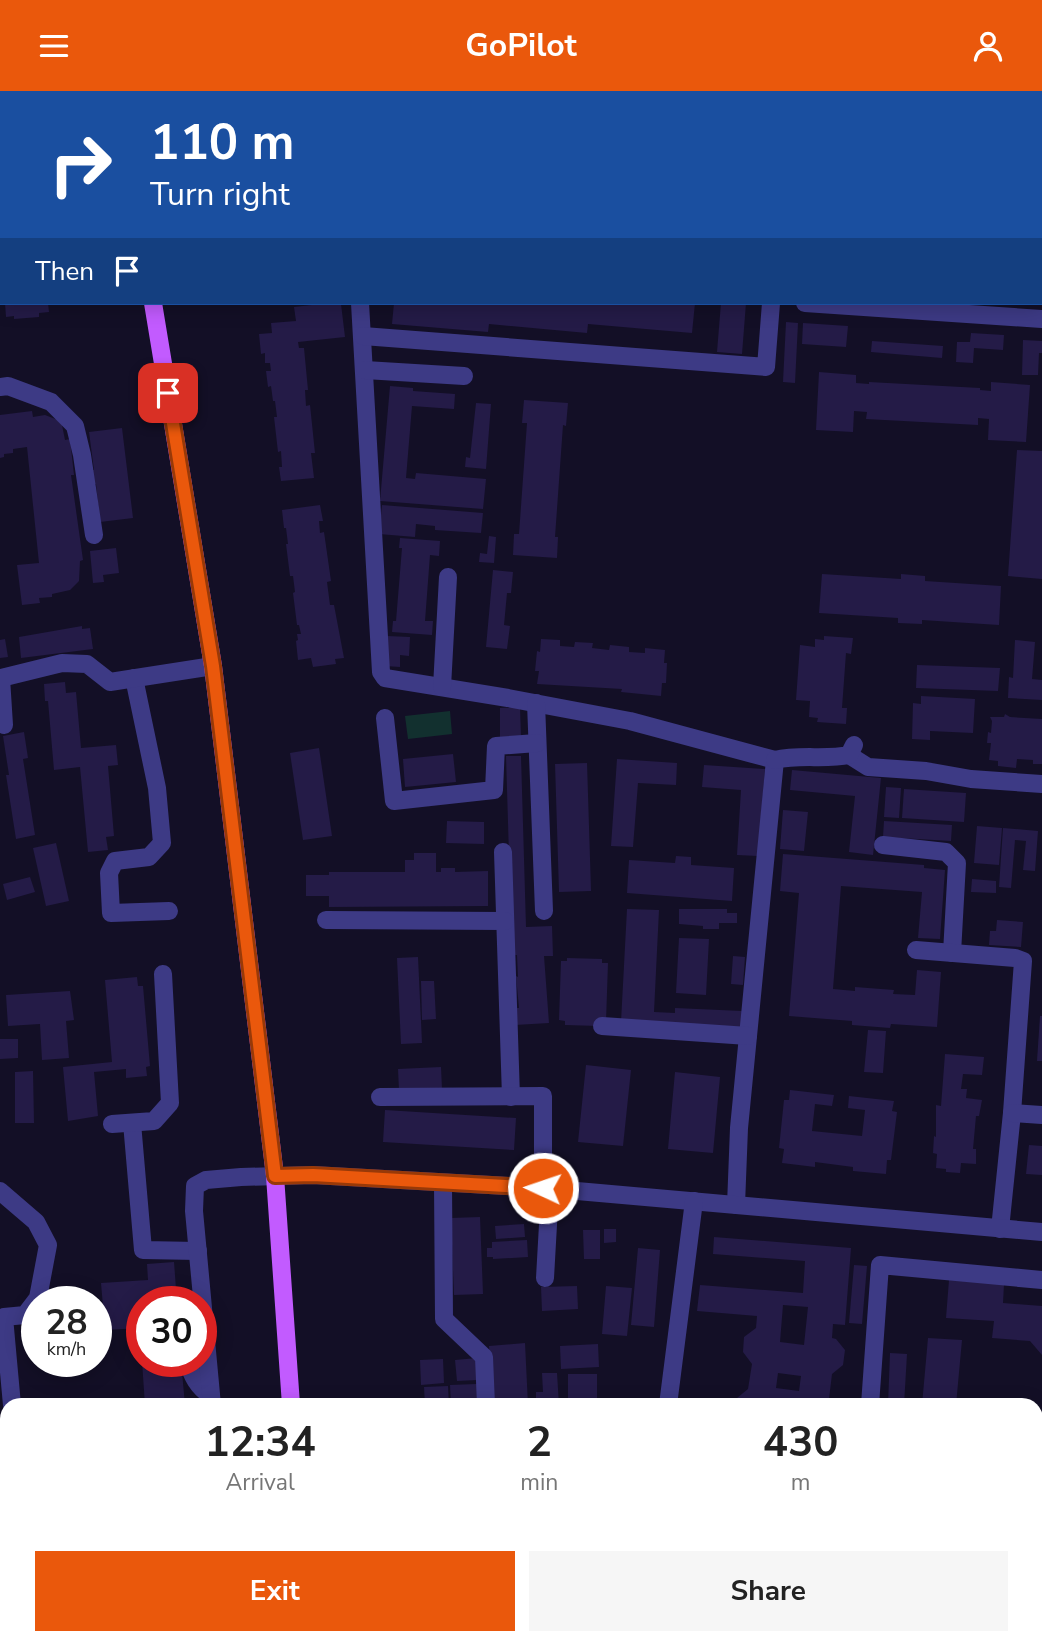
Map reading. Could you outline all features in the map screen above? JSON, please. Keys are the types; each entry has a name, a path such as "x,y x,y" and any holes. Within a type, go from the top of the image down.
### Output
{"main road":[{"path":"153,305 213,666 275,1176 291,1398"}],"street":[{"path":"360,305 381,671 385,678 630,721 775,760 793,756 839,757 851,750 868,767 946,773 971,779 1042,783"},
{"path":"363,336 766,367 771,305"},
{"path":"835,305 1042,319"},
{"path":"365,370 464,376"},
{"path":"0,387 8,386 51,402 75,426 94,535"},
{"path":"442,687 448,577"},
{"path":"4,725 1,678 62,663 88,664 110,682 213,666"},
{"path":"134,678 157,788 162,843 149,857 115,861 109,873 111,912 169,911"},
{"path":"536,703 544,911"},
{"path":"384,718 394,801 494,790 496,746 537,743"},
{"path":"736,1205 739,1128 775,760"},
{"path":"883,845 946,852 957,863 952,953"},
{"path":"503,852 511,1097"},
{"path":"326,920 505,921"},
{"path":"916,950 1023,961 1000,1229"},
{"path":"112,1124 154,1121 170,1103 163,974"},
{"path":"602,1026 748,1036"},
{"path":"380,1097 543,1096 545,1278"},
{"path":"1012,1113 1042,1115"},
{"path":"132,1123 143,1250 198,1251"},
{"path":"200,1286 194,1211 195,1187 206,1180 313,1175 546,1189 1042,1231"},
{"path":"443,1183 444,1318 484,1356 486,1398"},
{"path":"0,1191 36,1222 48,1245 38,1298 26,1315 4,1317 11,1398"},
{"path":"669,1398 694,1201"},
{"path":"870,1398 880,1265 1042,1280"},
{"path":"194,1377 209,1398"},
{"path":"209,1377 212,1398"}],"green space":[{"path":"450,711 452,734 408,739 405,716"}],"building":[{"path":"5,305 48,305 49,312 39,313 39,317 6,317"},
{"path":"341,305 345,337 298,342 299,348 304,348 308,390 305,390 306,406 310,405 315,453 311,453 314,478 281,481 281,451 278,452 275,401 271,386 268,387 266,371 271,371 270,363 265,363 265,353 261,354 259,334 272,333 271,323 296,321 294,307"},
{"path":"394,305 695,305 692,333 588,324 587,333 489,324 488,332 392,324"},
{"path":"721,305 746,305 742,354 717,352"},
{"path":"786,322 798,323 795,383 783,382"},
{"path":"803,323 848,326 846,347 802,344"},
{"path":"971,333 1004,335 1003,350 974,348 973,363 956,362 957,342 970,342"},
{"path":"1023,340 1042,341 1038,375 1022,375"},
{"path":"872,341 943,346 942,358 871,352"},
{"path":"819,372 856,375 856,383 869,384 980,388 991,391 991,382 1030,385 1026,442 988,440 989,419 978,418 978,425 866,419 867,412 854,411 853,432 816,430"},
{"path":"390,386 413,388 413,391 455,394 454,409 412,406 406,478 415,479 416,473 486,479 483,509 380,501"},
{"path":"524,400 568,403 566,426 563,425 555,537 558,537 557,558 513,555 514,534 519,534 527,423 522,423"},
{"path":"476,403 491,404 486,469 465,467 466,457 470,458"},
{"path":"32,411 33,417 45,415 58,420 62,425 65,440 70,439 74,475 71,475 83,560 80,561 79,581 70,590 52,594 52,597 39,598 40,603 22,605 17,565 39,563 27,447 13,449 13,453 4,454 4,457 0,458 0,415"},
{"path":"122,428 133,518 100,522 96,484 92,485 90,470 94,470 89,432"},
{"path":"1017,450 1042,451 1042,579 1008,576"},
{"path":"320,505 323,521 319,521 320,533 324,532 331,581 327,582 330,605 334,605 344,658 335,659 336,664 313,667 311,658 298,660 296,641 297,634 301,634 297,625 293,576 290,576 282,510"},
{"path":"382,505 483,513 481,533 435,530 435,526 416,524 415,537 379,534"},
{"path":"489,536 496,537 494,563 479,562 480,553 487,554"},
{"path":"400,538 440,541 439,556 430,555 425,621 433,621 432,635 392,632 393,621 396,621 402,548 399,548"},
{"path":"116,548 119,573 103,575 104,582 93,583 90,551"},
{"path":"493,570 513,572 511,593 507,593 504,625 510,626 507,649 486,647"},
{"path":"822,574 901,579 901,574 925,576 925,581 1001,586 999,625 922,620 922,624 898,623 898,618 819,613"},
{"path":"82,626 82,629 90,628 93,649 21,658 19,637"},
{"path":"387,636 410,637 409,656 400,655 400,667 385,666"},
{"path":"824,636 853,638 851,654 846,653 842,708 847,708 846,724 817,722 818,718 809,717 810,701 796,700 800,645 815,647 815,639 824,640"},
{"path":"5,639 8,657 0,658 0,640"},
{"path":"541,639 560,640 560,646 574,647 575,642 593,643 592,648 609,650 610,645 629,647 629,652 645,653 645,648 665,650 666,683 662,683 661,696 621,692 622,689 537,684 539,671 535,671"},
{"path":"1015,640 1035,642 1032,679 1042,680 1042,700 1008,698 1009,677 1013,678"},
{"path":"917,665 1000,668 998,691 916,688"},
{"path":"65,682 66,693 76,692 81,748 116,745 118,765 108,766 114,836 106,837 108,850 88,852 80,767 54,770 44,684"},
{"path":"921,696 975,699 973,733 930,731 930,740 912,739 913,703 921,704"},
{"path":"520,707 521,737 500,738 500,708"},
{"path":"1005,714 1010,717 1042,719 1042,764 1033,764 1033,760 1017,759 1016,768 998,766 998,761 989,760 991,743 987,743 988,732 991,733 990,717 1004,717"},
{"path":"24,732 28,758 23,759 35,835 16,839 3,736"},
{"path":"319,748 332,836 303,840 290,753"},
{"path":"453,754 456,782 405,787 403,759"},
{"path":"506,756 521,756 526,927 552,926 553,956 544,956 549,1023 515,1025 514,1008 519,1008 516,976 518,977 517,955 512,955"},
{"path":"617,759 677,763 676,785 638,783 633,847 611,846"},
{"path":"587,763 591,891 559,892 555,764"},
{"path":"704,765 765,769 758,856 737,855 741,790 702,787"},
{"path":"792,770 881,778 873,855 849,852 855,796 790,790"},
{"path":"886,787 901,788 899,818 884,817"},
{"path":"904,789 966,793 964,822 902,818"},
{"path":"783,810 808,812 804,851 780,849"},
{"path":"447,821 484,822 484,844 446,843"},
{"path":"884,821 952,825 951,841 883,837"},
{"path":"977,826 1002,828 999,865 974,863"},
{"path":"1003,828 1038,831 1035,871 1023,870 1026,841 1015,840 1011,888 999,887"},
{"path":"56,843 69,901 46,906 33,848"},
{"path":"414,853 436,853 436,872 441,872 441,868 455,868 455,872 488,871 488,906 329,907 329,896 306,896 306,875 329,875 329,872 405,872 405,860 414,860"},
{"path":"783,854 924,865 924,868 945,870 940,939 918,938 922,892 841,886 833,989 855,991 855,987 894,990 893,994 915,995 917,970 941,972 937,1027 891,1024 890,1028 852,1025 852,1021 789,1016 799,893 780,891"},
{"path":"676,856 691,857 691,865 734,868 732,901 627,893 629,860 675,863"},
{"path":"30,877 35,892 7,900 3,884"},
{"path":"972,879 996,881 996,893 971,892"},
{"path":"627,909 659,910 654,1012 675,1013 675,1008 742,1011 741,1029 621,1022"},
{"path":"679,909 727,909 727,913 737,913 737,923 719,923 719,929 679,924"},
{"path":"997,920 1023,922 1021,947 989,945 990,931 996,931"},
{"path":"679,938 709,939 706,995 676,993"},
{"path":"733,956 745,957 743,985 731,984"},
{"path":"418,957 422,1043 401,1044 397,958"},
{"path":"567,958 602,959 602,963 608,963 606,1022 599,1026 565,1025 565,1021 559,1020 561,961 567,961"},
{"path":"137,977 138,986 143,986 150,1066 146,1067 147,1076 126,1078 126,1069 94,1072 98,1116 68,1121 63,1067 112,1062 105,980"},
{"path":"421,981 434,981 436,1019 422,1020"},
{"path":"70,991 74,1020 66,1021 69,1058 42,1060 40,1024 8,1026 6,995"},
{"path":"1040,1016 1042,1061 1037,1061"},
{"path":"868,1030 886,1031 883,1073 864,1072"},
{"path":"0,1039 18,1039 18,1058 0,1059"},
{"path":"945,1054 984,1057 982,1075 963,1074 961,1089 967,1089 966,1098 982,1100 979,1116 976,1116 973,1149 976,1149 976,1164 961,1163 960,1173 936,1168 937,1154 933,1153 936,1105 941,1106"},
{"path":"586,1065 631,1070 623,1146 578,1142"},
{"path":"441,1067 442,1089 399,1090 398,1069"},
{"path":"33,1071 34,1123 15,1123 15,1072"},
{"path":"675,1072 720,1077 713,1153 668,1149"},
{"path":"790,1090 834,1095 832,1106 815,1104 812,1131 862,1136 865,1110 848,1108 849,1096 894,1101 892,1111 897,1112 891,1160 887,1160 886,1174 853,1171 853,1167 815,1162 815,1167 782,1163 784,1149 779,1148 784,1100 789,1100"},
{"path":"385,1110 516,1118 514,1150 383,1142"},
{"path":"1029,1145 1042,1146 1042,1175 1026,1174"},
{"path":"480,1217 483,1294 454,1295 451,1218"},
{"path":"524,1224 525,1237 496,1239 495,1226"},
{"path":"604,1229 616,1229 616,1242 604,1243"},
{"path":"583,1230 600,1230 600,1259 584,1259"},
{"path":"714,1237 851,1248 845,1325 833,1324 832,1338 845,1350 843,1365 832,1374 829,1398 737,1398 748,1389 752,1364 743,1352 744,1337 756,1328 757,1316 697,1311 700,1285 803,1293 805,1261 713,1254","holes":["783,1305 808,1307 804,1345 780,1342","778,1373 801,1376 799,1391 776,1388"]},
{"path":"527,1240 528,1257 487,1257 487,1248 492,1248 492,1242"},
{"path":"638,1248 660,1250 654,1327 631,1325"},
{"path":"174,1262 176,1286 126,1286 126,1329 112,1330 112,1286 101,1286 101,1283 148,1280 147,1264"},
{"path":"854,1265 867,1266 862,1324 849,1323"},
{"path":"949,1280 1004,1284 1003,1303 1042,1306 1042,1355 1030,1341 992,1338 994,1321 946,1318"},
{"path":"577,1286 578,1309 542,1311 541,1287"},
{"path":"606,1286 632,1288 627,1336 602,1334"},
{"path":"928,1338 962,1340 957,1398 923,1398"},
{"path":"525,1343 528,1398 492,1398 489,1346"},
{"path":"598,1344 599,1367 561,1369 560,1346"},
{"path":"890,1353 907,1354 904,1398 888,1398"},
{"path":"477,1358 478,1380 457,1381 455,1360"},
{"path":"443,1359 444,1383 421,1385 420,1360"},
{"path":"542,1373 557,1373 559,1398 536,1398 536,1392 543,1392"},
{"path":"568,1374 597,1374 597,1398 568,1398"},
{"path":"143,1377 182,1377 184,1398 145,1398"},
{"path":"477,1384 478,1398 451,1398 450,1385"},
{"path":"448,1386 449,1398 425,1398 424,1387"}],"route":[{"path":"168,393 213,666 275,1176 313,1175 543,1188"}]}
